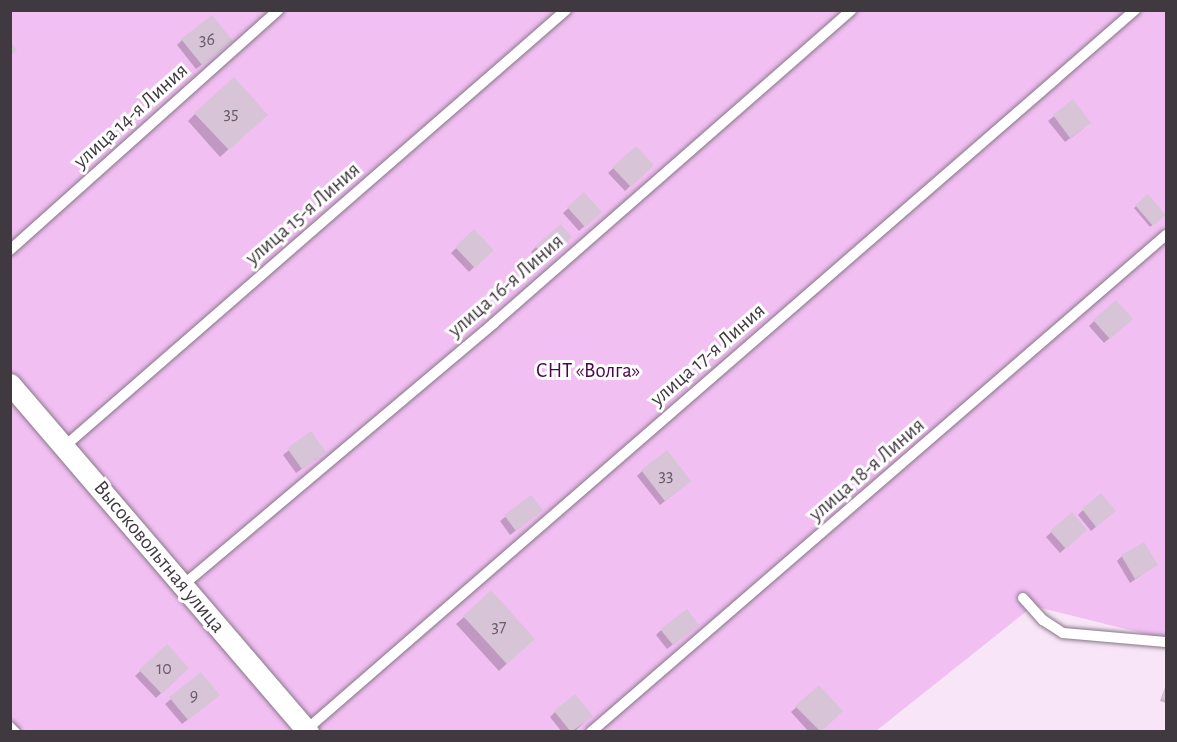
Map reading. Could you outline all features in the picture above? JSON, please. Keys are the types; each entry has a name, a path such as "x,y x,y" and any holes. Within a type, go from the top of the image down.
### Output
{"street":[{"name":"Высоковольтная улица","path":"10,384 307,731"}],"lane":[{"name":"улица 14-я Линия","path":"10,250 278,10"},
{"name":"улица 15-я Линия","path":"65,446 566,10"},
{"name":"улица 16-я Линия","path":"182,586 494,323 851,10"},
{"name":"улица 17-я Линия","path":"307,731 1135,10"},
{"name":"улица 18-я Линия","path":"591,732 1167,235"},
{"path":"1023,598 1043,620 1063,633 1167,642"},
{"path":"10,727 15,732"}],"green space":[{"name":"СНТ «Волга»","path":"10,11 1166,11 1166,639 1033,606 876,731 11,731"}],"building":[{"path":"212,15 233,41 202,65 181,39"},
{"path":"10,42 17,50 10,56"},
{"path":"234,77 268,115 229,150 194,113"},
{"path":"1073,99 1091,123 1070,138 1053,115"},
{"path":"636,146 654,165 631,187 612,167"},
{"path":"584,192 602,212 585,227 567,207"},
{"path":"1148,194 1166,215 1153,226 1135,205"},
{"path":"561,224 572,237 547,259 535,246"},
{"path":"474,229 494,250 475,268 455,247"},
{"path":"1116,300 1133,319 1110,339 1093,320"},
{"path":"311,431 326,452 302,469 287,448"},
{"path":"667,450 691,481 665,501 641,470"},
{"path":"1101,493 1116,511 1096,527 1082,509"},
{"path":"531,495 543,510 516,531 504,515"},
{"path":"1072,512 1087,530 1066,549 1050,531"},
{"path":"1144,542 1158,565 1135,579 1121,555"},
{"path":"491,590 535,639 507,664 463,616"},
{"path":"687,609 699,625 673,645 660,629"},
{"path":"167,644 189,668 162,694 139,670"},
{"path":"201,672 220,695 188,720 169,697"},
{"path":"819,685 843,711 821,732 795,706"},
{"path":"1166,685 1166,700 1162,699"},
{"path":"575,694 593,716 571,732 554,711"}]}
